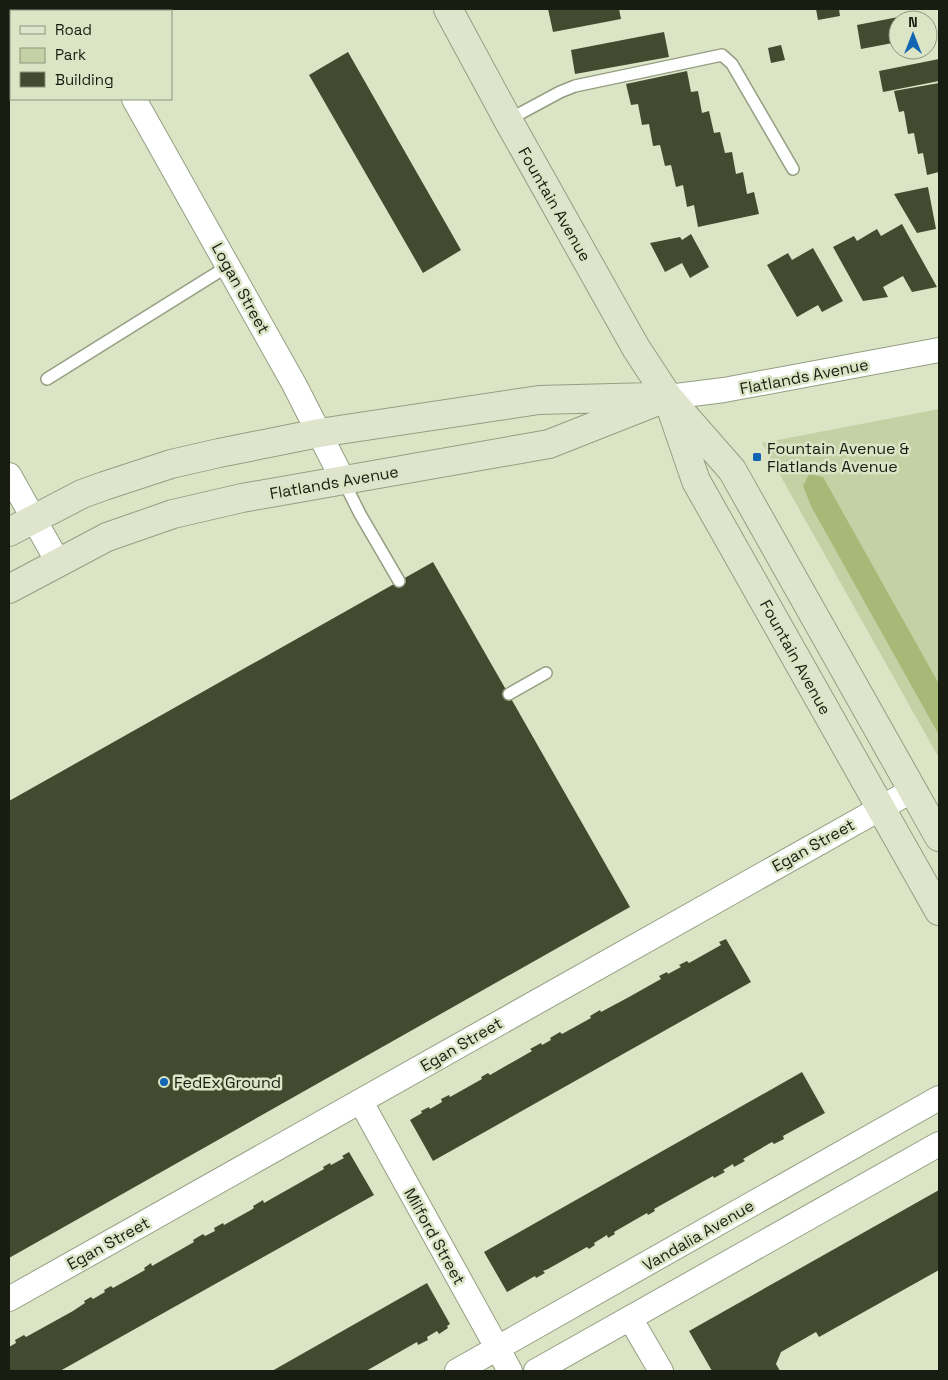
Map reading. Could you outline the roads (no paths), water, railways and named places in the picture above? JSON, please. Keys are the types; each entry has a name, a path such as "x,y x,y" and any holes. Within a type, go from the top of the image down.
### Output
{"main road":[{"name":"Fountain Avenue","path":"448,9 636,348 668,397 732,470 939,837"},
{"name":"Fountain Avenue","path":"668,397 696,481 939,911"},
{"name":"Flatlands Avenue","path":"9,532 82,494 148,471 194,458 319,433 539,400 668,397"},
{"name":"Flatlands Avenue","path":"9,589 107,537 173,514 343,480 549,444 668,397"}],"street":[{"name":"Logan Street","path":"135,100 228,266 343,480"},
{"name":"Flatlands Avenue","path":"668,397 724,390 939,350"},
{"path":"9,475 58,562"},
{"name":"Egan Street","path":"9,1299 913,790"},
{"name":"Vandalia Avenue","path":"457,1371 939,1098"},
{"name":"Milford Street","path":"361,1102 510,1371"},
{"path":"536,1371 939,1144"},
{"path":"630,1318 661,1371"}],"lane":[{"path":"508,120 575,86 722,55 732,64 793,169"},
{"path":"48,379 228,266"},
{"path":"343,480 398,581"},
{"path":"509,694 546,673"}],"place":[{"name":"Fountain Avenue & Flatlands Avenue","path":"757,457"},
{"name":"FedEx Ground","path":"164,1082"}]}
